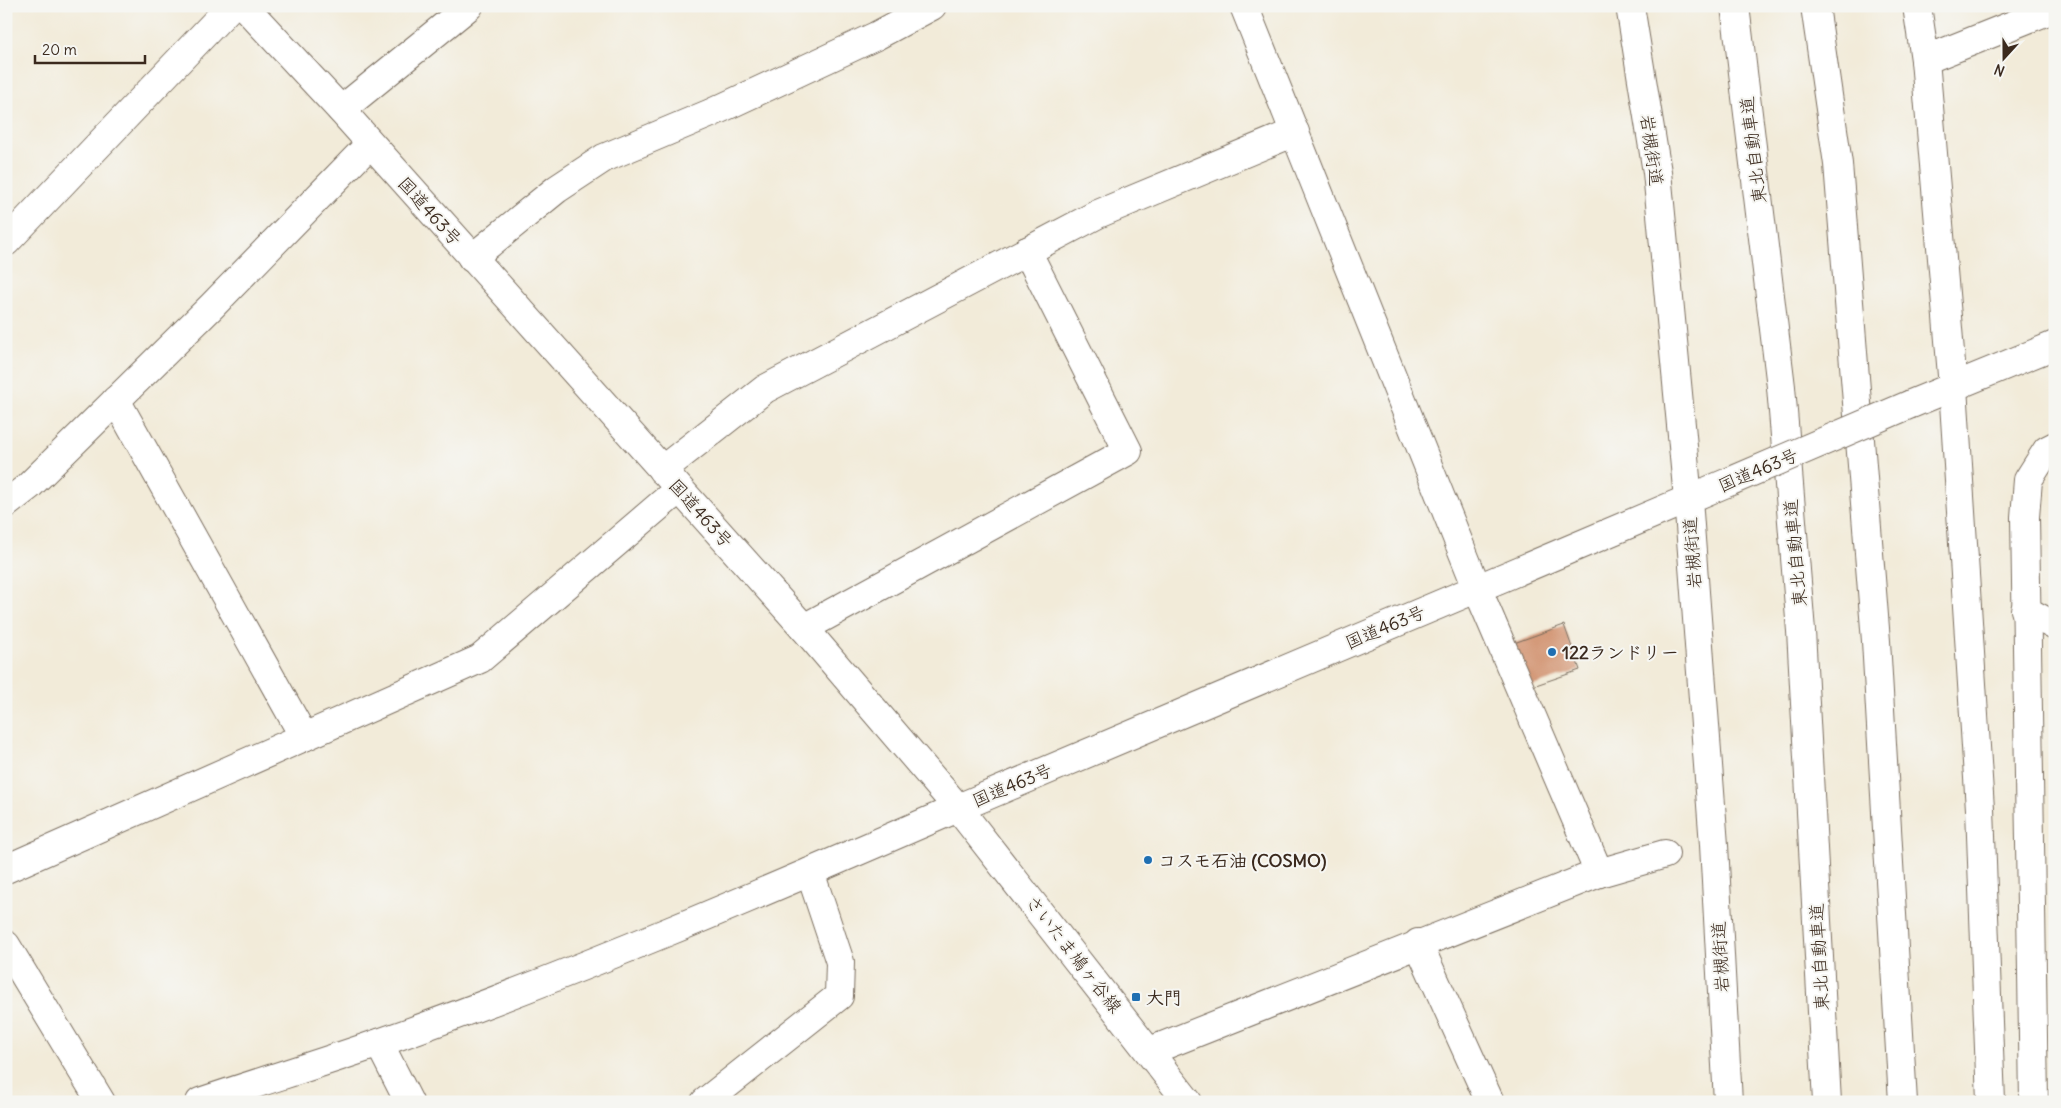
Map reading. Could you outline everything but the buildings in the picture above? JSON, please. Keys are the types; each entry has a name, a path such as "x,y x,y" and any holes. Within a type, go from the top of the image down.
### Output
{"main road":[{"path":"6,242 231,6"},
{"name":"国道463号","path":"244,6 341,110 804,628 958,808 1911,404 2055,345"},
{"path":"341,110 469,6"},
{"path":"472,258 557,189 604,158 711,113 876,36 932,6"},
{"path":"1244,6 1477,588 1599,873"},
{"name":"岩槻街道","path":"1630,6 1656,172 1688,499 1714,845 1728,1102"},
{"name":"東北自動車道","path":"1735,6 1781,387 1802,640 1827,1102"},
{"path":"1815,6 1838,164 1876,641 1903,1102"},
{"path":"1917,6 1925,60 1953,388 1980,809 1992,1102"},
{"path":"1925,60 2055,8"},
{"path":"6,869 480,659 671,480 764,389 1098,214 1295,132"},
{"path":"6,504 29,486 116,400 370,144"},
{"path":"804,628 1128,451 1027,251"},
{"path":"116,400 304,737"},
{"path":"2034,1102 2025,518 2028,480 2047,450 2055,446"},
{"path":"2025,610 2055,626"},
{"path":"200,1102 379,1043 578,968 810,872 958,808"},
{"name":"さいたま鳩ヶ谷線","path":"958,808 1188,1102"},
{"path":"1150,1051 1418,943 1599,873 1665,854"},
{"path":"706,1102 839,996 840,962 810,872"},
{"path":"1418,943 1490,1102"},
{"path":"6,945 100,1102"},
{"path":"379,1043 409,1102"}],"place":[{"name":"122ランドリー","path":"1552,652"},
{"name":"コスモ石油 (COSMO)","path":"1148,860"},
{"name":"大門","path":"1136,997"}]}
